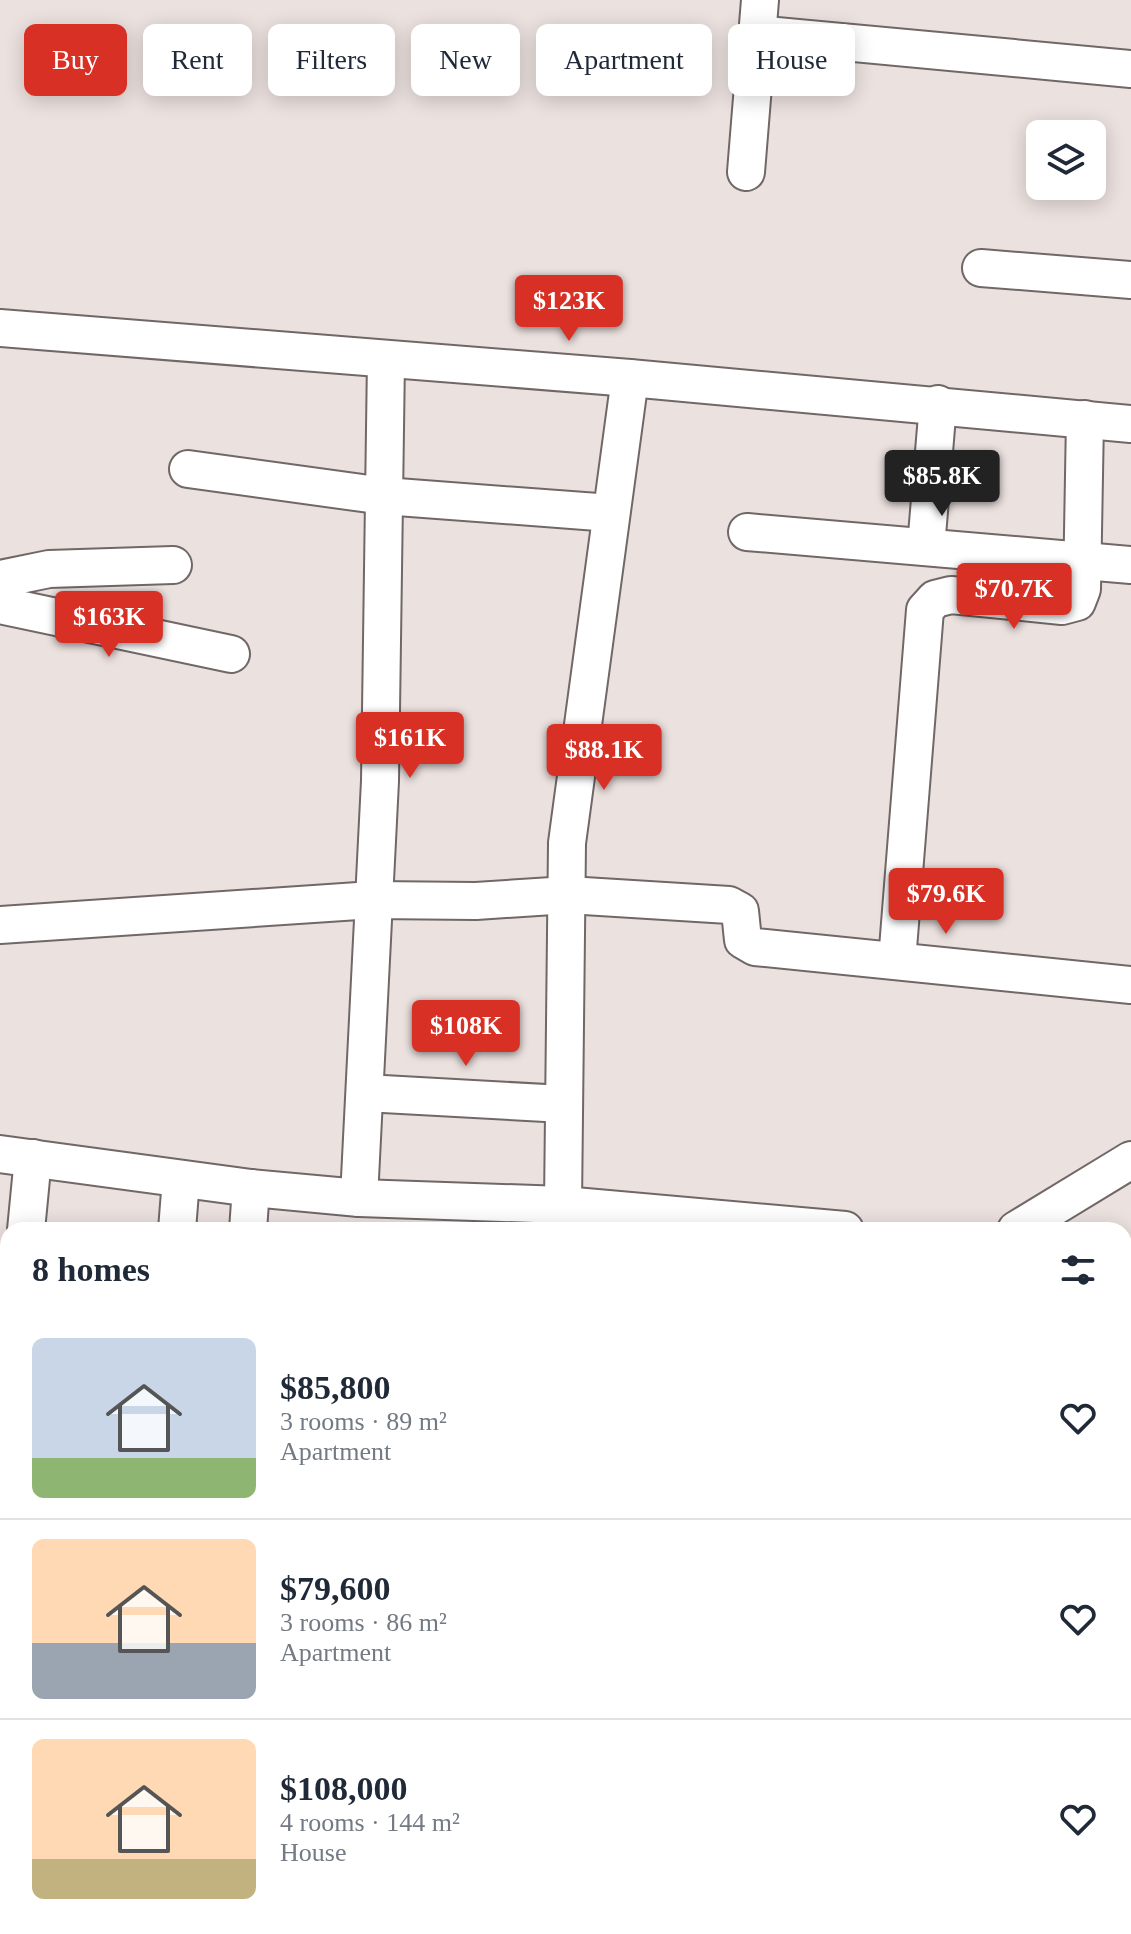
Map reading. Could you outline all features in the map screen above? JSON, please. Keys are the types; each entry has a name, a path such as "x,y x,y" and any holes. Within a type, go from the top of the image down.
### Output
{"street":[{"path":"746,172 759,17 1131,69"},
{"path":"981,268 1131,280"},
{"path":"0,328 938,404 1131,424"},
{"path":"359,1198 380,781 386,359"},
{"path":"563,1205 567,843 630,378"},
{"path":"926,547 938,404"},
{"path":"897,961 925,610 935,599 951,595 1062,606 1077,602 1082,589 1085,419"},
{"path":"188,469 384,496 611,513"},
{"path":"747,532 1131,565"},
{"path":"0,579 49,569 173,565"},
{"path":"0,605 231,654"},
{"path":"0,925 373,900 476,901 568,895 729,905 740,911 743,940 755,947 1131,985"},
{"path":"365,1093 564,1104"},
{"path":"25,1222 17,1156 251,1188 359,1198 563,1205 755,1222"},
{"path":"1029,1222 1131,1160"},
{"path":"178,1222 181,1179"},
{"path":"249,1222 251,1188"}]}
